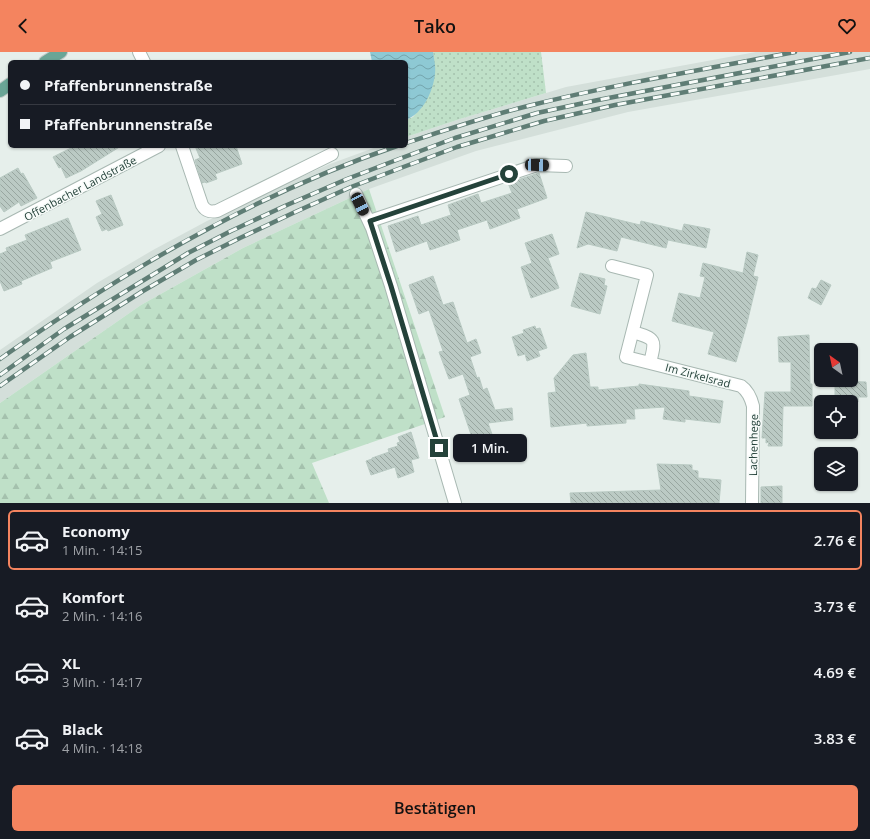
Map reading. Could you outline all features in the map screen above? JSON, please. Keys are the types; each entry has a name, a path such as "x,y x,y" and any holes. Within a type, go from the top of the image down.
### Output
{"main road":[{"path":"48,60 61,52"}],"street":[{"name":"Offenbacher Landstraße","path":"0,229 155,148"},
{"path":"183,148 202,205 204,209 212,212 217,211 332,154"},
{"path":"370,221 537,165 566,166"},
{"path":"356,194 370,221 391,286 455,503"},
{"name":"Im Zirkelsrad","path":"612,266 648,275 626,356 741,386 745,389"},
{"name":"Im Zirkelsrad","path":"633,332 648,336 652,339 654,349 650,363"},
{"name":"Lachenhege","path":"745,389 753,406 752,503"}],"shaded area":[{"path":"756,52 870,52 870,69 628,112 476,151 369,189 243,248 141,305 0,403 0,350 97,283 153,250 207,221 330,164 374,148 408,148 408,136 566,87"}],"green space":[{"path":"433,52 541,52 546,93 408,136 408,119 413,117 426,101 434,62"},
{"path":"369,189 445,417 312,463 329,503 0,503 0,403 141,305 243,248"}],"water":[{"path":"370,52 433,52 435,71 432,88 422,107 412,117 408,119 408,60 372,60"}],"building":[{"path":"71,148 118,148 81,171 66,178 61,167 59,168 53,157"},
{"path":"196,148 237,148 242,164 215,174 217,179 202,183 195,160 200,158"},
{"path":"18,168 21,174 23,173 37,198 21,206 19,202 4,212 0,206 0,178"},
{"path":"539,173 547,198 517,209 520,218 490,229 487,220 457,230 460,240 430,250 427,241 396,252 388,226 418,216 421,225 451,215 448,205 478,194 481,203 512,193 508,183"},
{"path":"111,195 123,225 108,231 107,229 102,231 96,217 102,214 96,201"},
{"path":"586,212 640,225 641,221 682,231 684,224 710,229 706,248 668,240 666,248 621,237 617,251 588,244 577,248"},
{"path":"68,218 81,250 50,262 52,268 21,281 22,284 4,291 0,281 0,254 7,251 6,248 27,240 25,235"},
{"path":"552,234 559,254 548,258 559,288 531,298 521,267 532,263 525,243"},
{"path":"747,252 758,255 753,276 758,277 736,362 708,354 714,332 672,321 679,293 700,298 705,277 700,276 703,263 743,273"},
{"path":"580,273 605,279 604,285 607,286 600,314 571,306"},
{"path":"433,276 443,305 453,302 467,343 476,339 481,353 470,357 483,390 487,388 495,410 512,408 513,420 488,423 499,454 480,461 459,399 470,395 463,374 449,379 439,352 443,351 429,310 419,314 409,285"},
{"path":"821,280 831,285 821,305 808,298 812,288 816,289"},
{"path":"535,326 536,329 540,328 547,348 538,351 540,356 527,361 525,354 518,356 512,337 524,333 523,330"},
{"path":"809,335 812,406 783,406 782,446 768,446 769,442 766,443 766,438 762,438 765,392 791,392 791,362 779,362 778,337"},
{"path":"586,353 590,387 598,387 598,390 639,386 639,384 689,391 689,396 723,401 720,423 685,419 685,422 663,419 665,407 634,409 635,419 626,419 626,423 587,426 587,423 551,427 548,393 556,392 554,378 573,355"},
{"path":"858,382 866,382 867,397 858,397 858,395 835,395 835,387 858,387"},
{"path":"411,432 419,458 411,460 414,472 398,478 395,467 371,475 366,461 389,452 388,449 398,446 397,443 400,442 398,437"},
{"path":"657,464 692,465 692,470 698,471 698,478 721,480 719,503 571,503 570,493 661,490"},
{"path":"782,486 782,503 761,503 761,487"}],"railway":[{"path":"408,142 497,114 561,98 661,77 795,52"},
{"path":"0,375 64,329 188,253 287,205 347,179 399,159 455,138 537,113 850,52"},
{"path":"0,386 70,337 196,260 351,187 406,166 457,147 544,121 615,105 870,58"},
{"path":"0,359 94,296 191,238 292,187 344,165 391,148"}],"route":[{"path":"439,448 370,221 509,174"}]}
